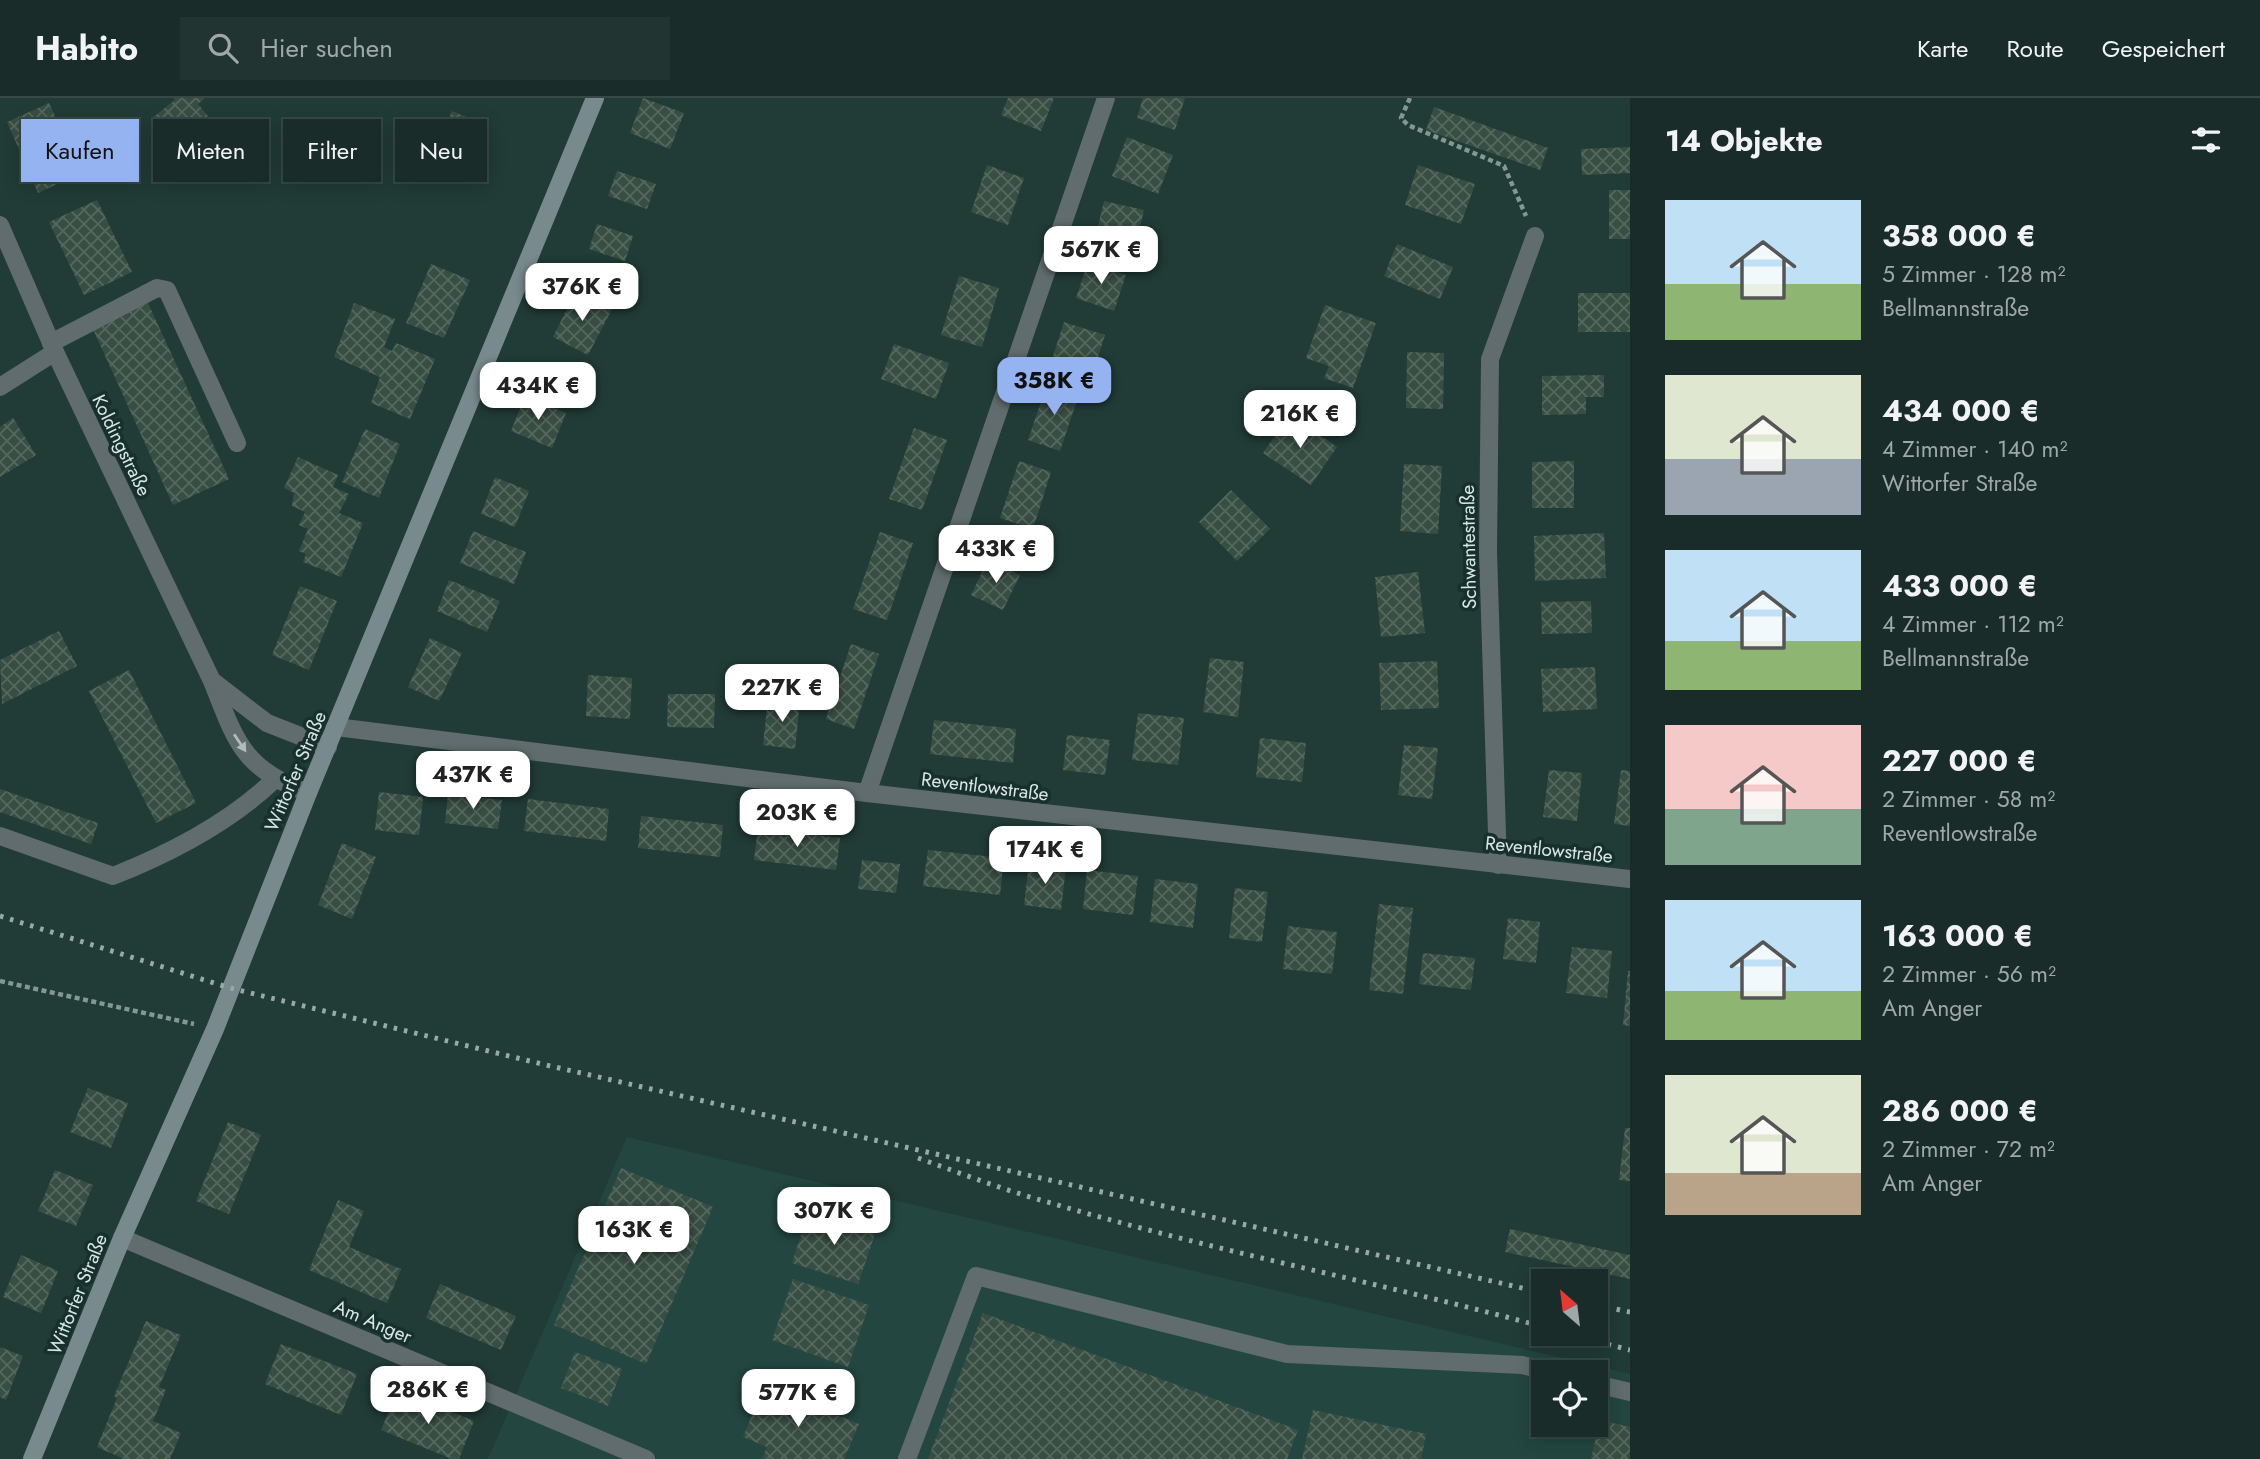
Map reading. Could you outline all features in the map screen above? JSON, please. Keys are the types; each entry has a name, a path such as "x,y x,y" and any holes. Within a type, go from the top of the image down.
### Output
{"street":[{"name":"Wittorfer Straße","path":"32,1459 122,1238 215,1029 308,793 595,98"},
{"path":"867,793 1105,98"},
{"name":"Koldingstraße","path":"0,225 53,348 212,681 231,730 254,763 274,780 308,793"},
{"name":"Schwantestraße","path":"1498,865 1488,552 1490,359 1535,236"},
{"path":"0,387 53,348 157,288 167,290 237,443"},
{"name":"Koldingstraße","path":"212,681 267,723 328,747"},
{"name":"Reventlowstraße","path":"337,727 867,793 1630,879"},
{"path":"0,836 113,876 152,860 244,809 274,780"},
{"name":"Am Anger","path":"122,1238 646,1459"},
{"path":"907,1459 976,1276 1287,1354 1531,1368"},
{"path":"1608,1387 1630,1392"}],"path":[{"path":"1410,98 1401,118 1408,125 1504,166 1535,236"},
{"path":"0,981 215,1029"}],"shaded area":[{"path":"627,1137 1571,1360 1531,1360 1531,1437 1608,1437 1608,1369 1630,1374 1630,1459 488,1459"}],"building":[{"path":"173,98 205,98 198,104 210,119 153,119 153,122 151,119 175,100"},
{"path":"643,98 684,113 670,149 630,133"},
{"path":"1008,98 1054,98 1041,131 1001,115"},
{"path":"1143,98 1185,98 1175,130 1137,118"},
{"path":"49,103 56,119 21,119 21,154 7,122"},
{"path":"1434,107 1548,148 1540,170 1426,130"},
{"path":"452,111 471,119 449,119"},
{"path":"1127,137 1173,155 1158,194 1112,176"},
{"path":"1630,147 1630,173 1582,175 1581,149"},
{"path":"987,165 1024,178 1008,225 971,212"},
{"path":"1418,165 1475,184 1461,224 1405,205"},
{"path":"617,171 656,184 647,209 608,196"},
{"path":"33,182 62,182 38,193"},
{"path":"1609,190 1630,190 1630,239 1609,239"},
{"path":"97,200 132,272 84,295 49,222"},
{"path":"1104,201 1144,210 1135,248 1095,239"},
{"path":"597,224 633,236 625,261 589,249"},
{"path":"1397,244 1453,267 1440,299 1384,276"},
{"path":"1088,262 1126,275 1114,311 1076,298"},
{"path":"431,264 470,280 444,338 406,323"},
{"path":"959,276 999,288 982,347 941,335"},
{"path":"576,291 612,309 588,355 553,337"},
{"path":"1578,293 1630,293 1630,332 1578,332"},
{"path":"147,301 229,479 173,505 92,327"},
{"path":"354,303 395,319 384,347 392,351 396,343 435,359 410,419 371,403 380,377 334,357"},
{"path":"1325,305 1376,323 1353,388 1324,378 1329,366 1306,358"},
{"path":"1064,322 1105,335 1093,373 1052,359"},
{"path":"894,344 949,363 936,399 881,379"},
{"path":"1407,352 1444,353 1443,409 1406,408"},
{"path":"1604,375 1604,397 1586,397 1586,414 1542,415 1542,376"},
{"path":"1047,384 1079,394 1060,451 1028,440"},
{"path":"525,396 566,413 552,448 511,431"},
{"path":"1290,414 1337,447 1311,485 1263,453"},
{"path":"13,418 36,455 0,477 0,427"},
{"path":"914,428 947,440 922,510 889,499"},
{"path":"365,429 400,444 379,498 342,482"},
{"path":"298,457 338,475 333,487 349,494 339,513 363,523 341,577 303,562 306,554 299,551 308,529 299,525 305,512 292,506 294,493 284,488"},
{"path":"1019,461 1051,472 1033,529 1000,518"},
{"path":"1574,461 1574,508 1532,508 1532,462"},
{"path":"1404,464 1442,466 1438,534 1400,531"},
{"path":"495,477 529,491 515,527 481,514"},
{"path":"1231,490 1270,529 1237,561 1199,522"},
{"path":"473,531 526,552 514,584 460,563"},
{"path":"880,532 913,543 887,620 853,609"},
{"path":"1604,533 1606,578 1535,581 1534,536"},
{"path":"988,560 1020,575 1003,610 971,595"},
{"path":"1418,572 1425,633 1381,637 1375,577"},
{"path":"449,580 500,601 487,632 437,611"},
{"path":"300,586 337,601 309,670 272,655"},
{"path":"1591,601 1592,633 1542,634 1541,602"},
{"path":"59,631 77,666 2,704 0,660"},
{"path":"430,638 462,653 439,701 408,687"},
{"path":"851,644 879,654 854,729 826,719"},
{"path":"1210,658 1244,662 1238,717 1203,712"},
{"path":"1437,661 1439,708 1381,710 1379,663"},
{"path":"1595,667 1597,709 1543,712 1541,669"},
{"path":"129,670 196,803 156,823 89,691"},
{"path":"588,675 632,678 630,719 586,716"},
{"path":"668,694 715,694 714,728 667,727"},
{"path":"768,699 800,702 795,749 763,745"},
{"path":"1138,713 1184,718 1178,765 1132,760"},
{"path":"934,720 1016,729 1013,763 930,754"},
{"path":"1067,735 1110,740 1105,775 1063,770"},
{"path":"1260,738 1306,743 1302,782 1256,777"},
{"path":"1404,745 1438,748 1432,799 1398,795"},
{"path":"1549,770 1582,773 1577,821 1543,817"},
{"path":"1621,770 1630,771 1630,826 1614,824"},
{"path":"0,789 98,823 91,844 0,812"},
{"path":"379,792 423,797 419,835 375,830"},
{"path":"448,794 502,800 498,829 445,823"},
{"path":"528,799 609,809 606,841 524,831"},
{"path":"641,816 723,825 720,857 638,848"},
{"path":"758,828 840,838 836,870 754,860"},
{"path":"342,843 376,857 352,919 318,905"},
{"path":"928,850 1004,858 1000,895 923,886"},
{"path":"862,860 900,864 896,893 858,889"},
{"path":"1029,863 1066,867 1061,910 1024,905"},
{"path":"1087,870 1138,876 1133,915 1083,909"},
{"path":"1155,879 1198,884 1193,928 1150,922"},
{"path":"1235,888 1268,892 1262,942 1229,938"},
{"path":"1379,904 1413,908 1403,994 1369,990"},
{"path":"1508,918 1540,922 1536,963 1503,959"},
{"path":"1288,926 1337,932 1332,974 1283,969"},
{"path":"1572,947 1612,951 1607,998 1566,993"},
{"path":"1423,953 1475,958 1471,990 1419,984"},
{"path":"1630,971 1630,1026 1623,1025"},
{"path":"88,1088 128,1103 111,1148 70,1132"},
{"path":"228,1122 261,1135 229,1214 196,1201"},
{"path":"1625,1128 1630,1128 1630,1181 1619,1180"},
{"path":"621,1168 713,1207 646,1364 554,1325"},
{"path":"55,1170 93,1185 76,1226 38,1211"},
{"path":"338,1200 364,1211 349,1247 401,1269 387,1303 309,1270"},
{"path":"809,1210 876,1231 858,1284 792,1263"},
{"path":"1510,1229 1630,1255 1630,1279 1608,1274 1608,1269 1584,1269 1505,1252"},
{"path":"21,1255 58,1271 41,1313 3,1297"},
{"path":"793,1279 869,1305 848,1367 772,1340"},
{"path":"440,1284 516,1316 501,1350 426,1318"},
{"path":"983,1313 1298,1430 1287,1459 928,1459"},
{"path":"146,1321 181,1335 159,1387 166,1390 153,1421 181,1433 170,1459 124,1459 97,1447 117,1398 114,1396"},
{"path":"281,1344 357,1374 341,1415 265,1384"},
{"path":"0,1347 23,1356 6,1400 0,1397"},
{"path":"575,1352 622,1369 608,1406 561,1388"},
{"path":"764,1386 859,1424 844,1459 762,1459 767,1447 743,1437"},
{"path":"398,1390 474,1421 459,1459 452,1459 381,1430"},
{"path":"1313,1410 1426,1434 1421,1459 1302,1459"},
{"path":"1608,1422 1630,1427 1630,1459 1591,1459 1596,1437 1608,1437"}],"railway":[{"path":"0,916 230,988 546,1065 1531,1290"},
{"path":"918,1158 1012,1191 1106,1219 1531,1324"},
{"path":"1608,1307 1630,1312"},
{"path":"1608,1344 1630,1350"}]}
